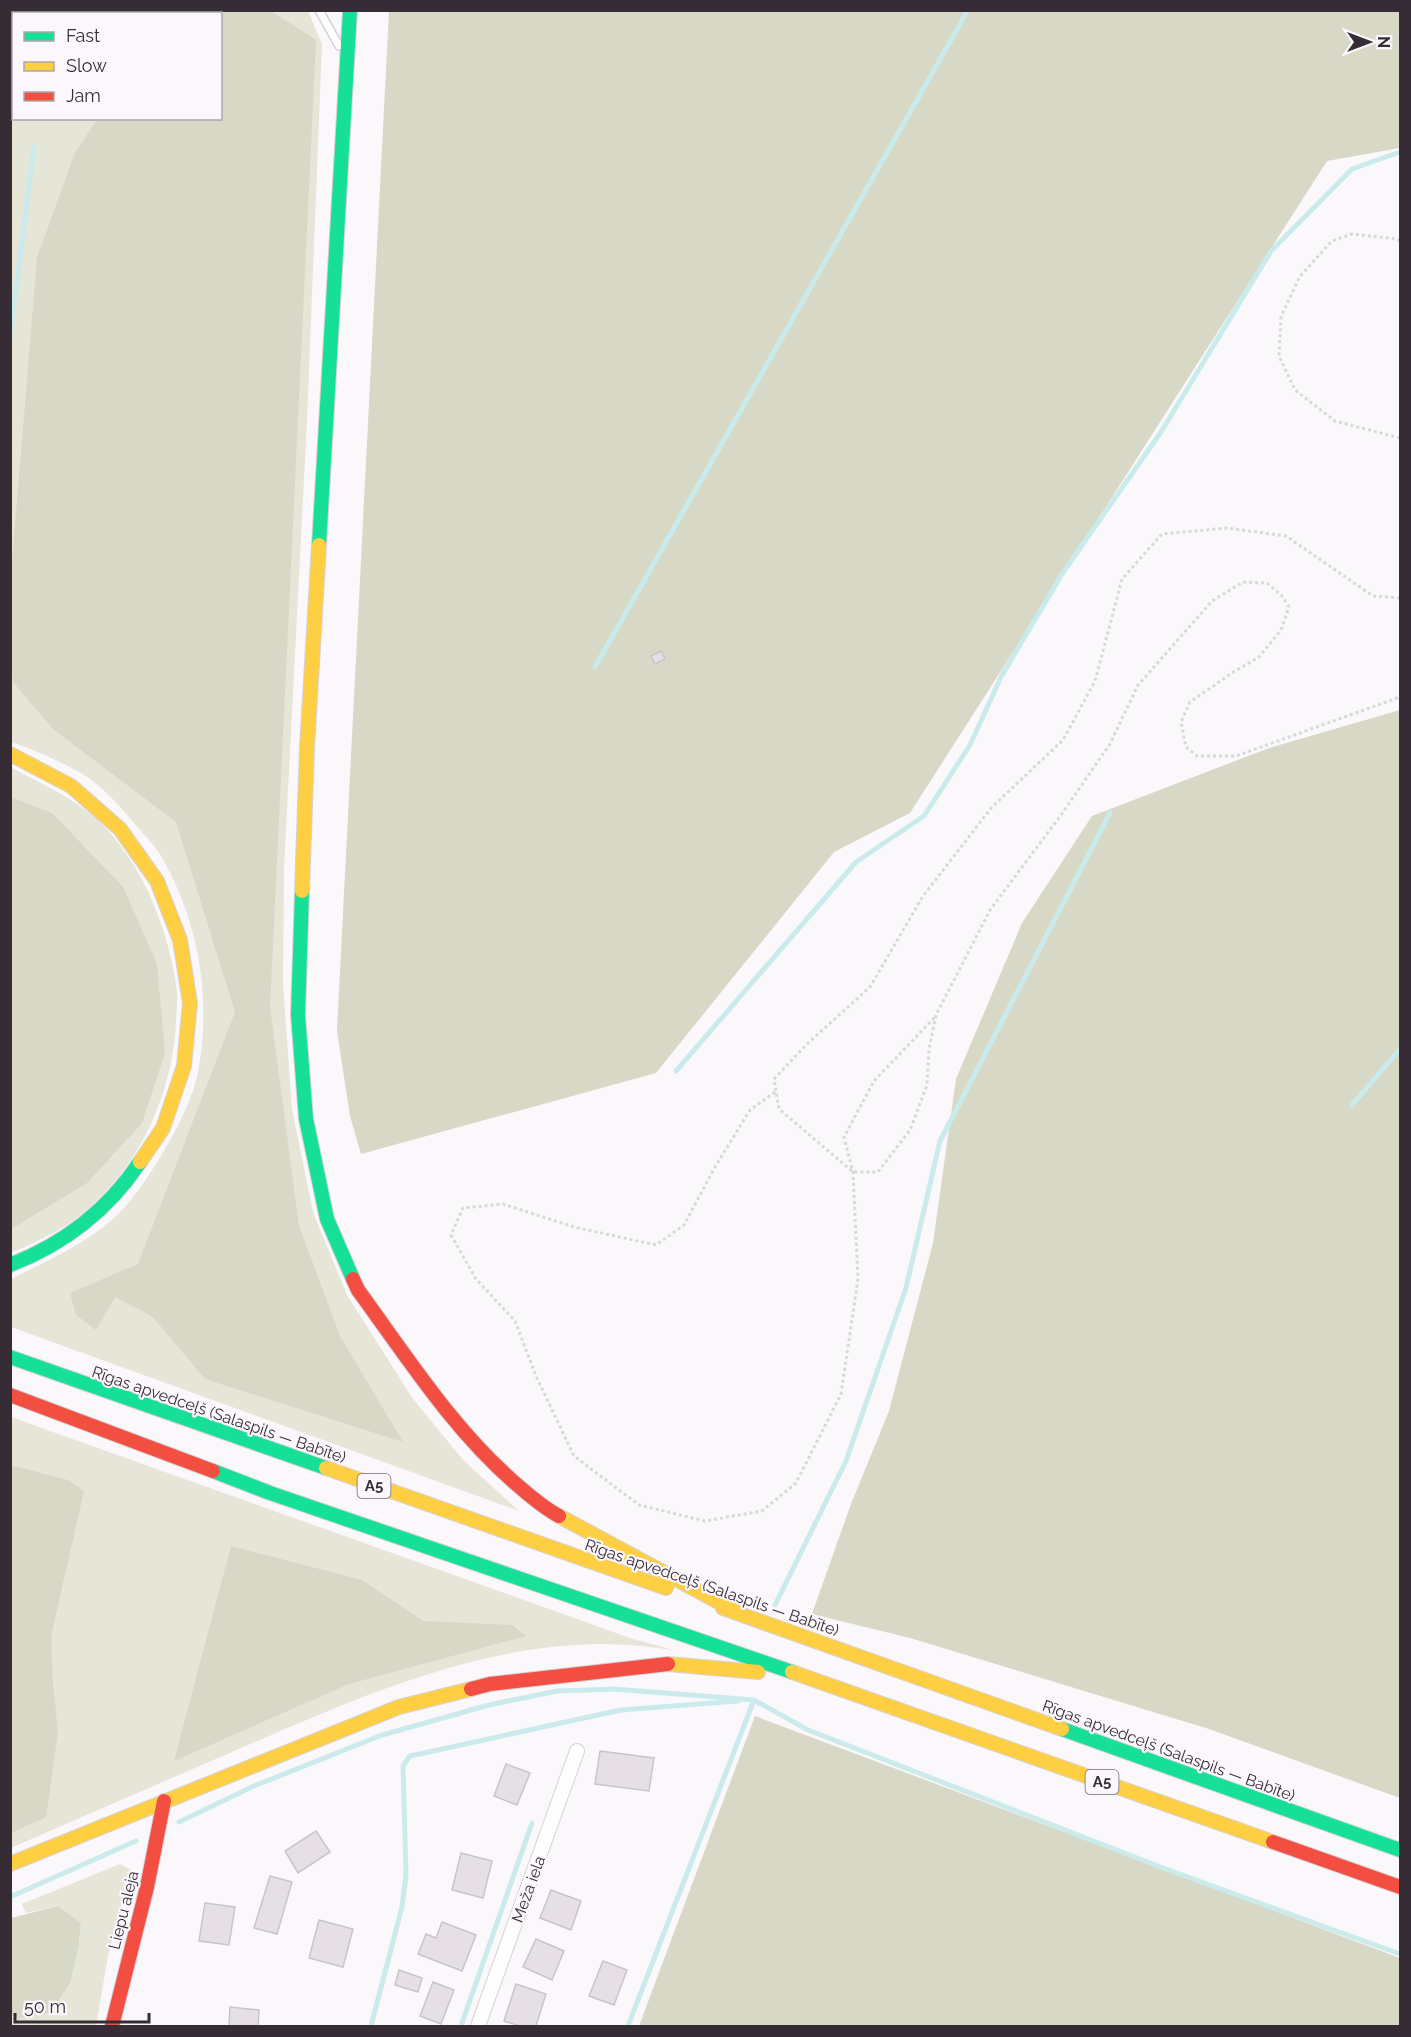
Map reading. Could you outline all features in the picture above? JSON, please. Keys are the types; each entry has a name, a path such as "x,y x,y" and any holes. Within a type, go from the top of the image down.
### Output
{"main road":[{"path":"350,10 308,736 298,1015 306,1119 327,1219 358,1290 450,1417 500,1470 544,1508 739,1613"},
{"path":"10,754 48,770 92,800 131,840 152,870 167,901 180,942 188,979 191,1008 189,1044 182,1080 164,1126 140,1167 112,1201 87,1223 55,1244 25,1260 10,1265"},
{"name":"Rīgas apvedceļš (Salaspils — Babīte)","path":"10,1357 739,1613 1401,1850"},
{"name":"A5","path":"10,1395 270,1493 817,1681 1401,1887"},
{"path":"10,1864 399,1707 490,1684 671,1664 740,1669 817,1681"},
{"name":"Liepu aleja","path":"112,2026 147,1887 164,1801"}],"street":[{"name":"Meža iela","path":"478,2026 577,1751"}],"lane":[{"path":"319,10 347,58"}],"path":[{"path":"1401,242 1396,239 1352,234 1332,241 1300,276 1281,317 1279,356 1295,390 1335,421 1401,438"},
{"path":"1401,598 1373,596 1286,536 1227,528 1162,534 1122,579 1095,681 1063,740 992,807 923,896 870,987 807,1044 774,1079 779,1109 854,1172 878,1172 910,1130 927,1085 929,1049 936,1015 990,910 1110,744 1138,685 1212,601 1243,582 1267,583 1282,596 1288,608 1281,630 1259,657 1190,702 1181,722 1186,747 1197,756 1236,756 1401,697"},
{"path":"776,1092 750,1110 715,1167 684,1225 656,1245 574,1227 503,1204 463,1208 451,1235 476,1279 515,1321 536,1376 574,1456 639,1505 705,1521 762,1511 796,1483 841,1394 858,1279 854,1172 844,1137 874,1081 936,1015"}],"shaded area":[{"path":"308,11 322,44 307,421 284,868 283,984 292,1109 313,1212 347,1295 413,1399 464,1461 519,1511 11,1327 11,1279 101,1229 126,1206 154,1167 181,1120 194,1088 202,1048 203,1020 203,991 193,934 184,906 160,854 103,789 81,773 56,760 11,742 11,113 12,110 12,120 222,120 222,12 52,12"},
{"path":"10,767 84,809 106,828 120,845 144,884 162,926 174,970 177,1000 173,1049 161,1099 152,1122 126,1167 110,1187 74,1220 10,1253"},
{"path":"11,1417 630,1638 677,1651 620,1644 562,1646 505,1654 448,1668 337,1707 11,1848"},
{"path":"120,1864 131,1870 108,1956 96,2026 11,2026 10,2015 18,2019 71,1981 81,1923 58,1906 26,1913 22,1904"}],"green space":[{"path":"271,11 316,40 270,1007 299,1226 340,1336 403,1442 205,1379 152,1316 115,1297 96,1330 76,1315 70,1293 138,1264 235,1012 176,822 53,729 13,682 10,653 11,574 37,258 74,155 96,120 222,120 222,12"},
{"path":"389,11 1400,11 1400,148 1327,161 910,813 834,852 656,1073 361,1154 350,1116 337,1031"},
{"path":"1400,710 1400,1798 1209,1729 910,1638 812,1614 851,1504 889,1411 933,1243 956,1079 1022,923 1092,816 1269,748"},
{"path":"11,797 52,813 123,887 157,964 165,1053 142,1123 87,1183 11,1229"},
{"path":"10,1465 68,1480 84,1491 51,1636 58,1731 46,1817 11,1833"},
{"path":"231,1546 362,1580 423,1621 512,1625 526,1636 349,1684 174,1761"},
{"path":"755,1716 1400,1958 1400,2026 639,2026"},
{"path":"58,1906 81,1923 71,1981 51,2012 18,2019 11,2015 11,1918"}],"building":[{"path":"661,651 665,659 655,664 651,656"},
{"path":"600,1751 654,1758 649,1791 595,1784"},
{"path":"506,1764 530,1773 517,1805 494,1796"},
{"path":"316,1831 330,1852 298,1873 285,1851"},
{"path":"461,1853 492,1861 483,1898 452,1890"},
{"path":"270,1876 292,1882 277,1934 254,1928"},
{"path":"551,1890 581,1901 571,1930 540,1918"},
{"path":"205,1903 235,1907 229,1945 199,1941"},
{"path":"319,1920 353,1929 343,1967 309,1958"},
{"path":"442,1922 476,1935 462,1971 418,1954 426,1934 436,1938"},
{"path":"536,1939 564,1951 552,1980 523,1967"},
{"path":"603,1961 627,1970 614,2005 589,1996"},
{"path":"399,1970 422,1978 418,1992 395,1985"},
{"path":"433,1982 454,1990 441,2024 420,2016"},
{"path":"516,1984 546,1994 536,2026 520,2026 504,2021"},
{"path":"230,2007 259,2010 258,2026 229,2026"}],"waterway":[{"path":"595,667 968,10"},
{"path":"10,336 34,147"},
{"path":"676,1071 856,862 924,816 970,745 1001,677 1062,574 1161,432 1271,251 1352,169 1400,152"},
{"path":"775,1605 846,1461 906,1288 940,1141 1110,813"},
{"path":"1352,1105 1400,1049"},
{"path":"179,1822 254,1786 382,1735 489,1705 557,1691 614,1689 754,1700 808,1730 1163,1868 1400,1954"},
{"path":"628,2026 754,1700"},
{"path":"371,2026 402,1907 406,1875 403,1766 410,1756 621,1710 738,1701"},
{"path":"461,2026 532,1823"},
{"path":"10,1897 136,1841"}],"traffic: fast":[{"path":"319,545 350,10"},
{"path":"10,39 12,36"},
{"path":"302,891 298,1015 306,1119 327,1219 353,1279"},
{"path":"10,1265 49,1247 83,1224 114,1195 140,1162"},
{"path":"10,1357 326,1468"},
{"path":"213,1471 270,1493 792,1672"},
{"path":"1062,1729 1400,1850"}],"traffic: slow":[{"path":"302,891 307,748 319,545"},
{"path":"10,754 71,786 120,829 157,881 180,940 190,1003 184,1066 163,1128 140,1162"},
{"path":"326,1468 666,1588"},
{"path":"559,1516 739,1613"},
{"path":"723,1608 1062,1729"},
{"path":"668,1664 758,1672"},
{"path":"792,1672 1273,1842"},
{"path":"10,1864 399,1707 471,1689"}],"traffic: jam":[{"path":"353,1279 358,1290 413,1366 471,1439 515,1483 541,1505 559,1516"},
{"path":"10,1395 213,1471"},
{"path":"471,1689 490,1684 668,1664"},
{"path":"112,2026 147,1887 164,1801"},
{"path":"1273,1842 1400,1887"}]}
